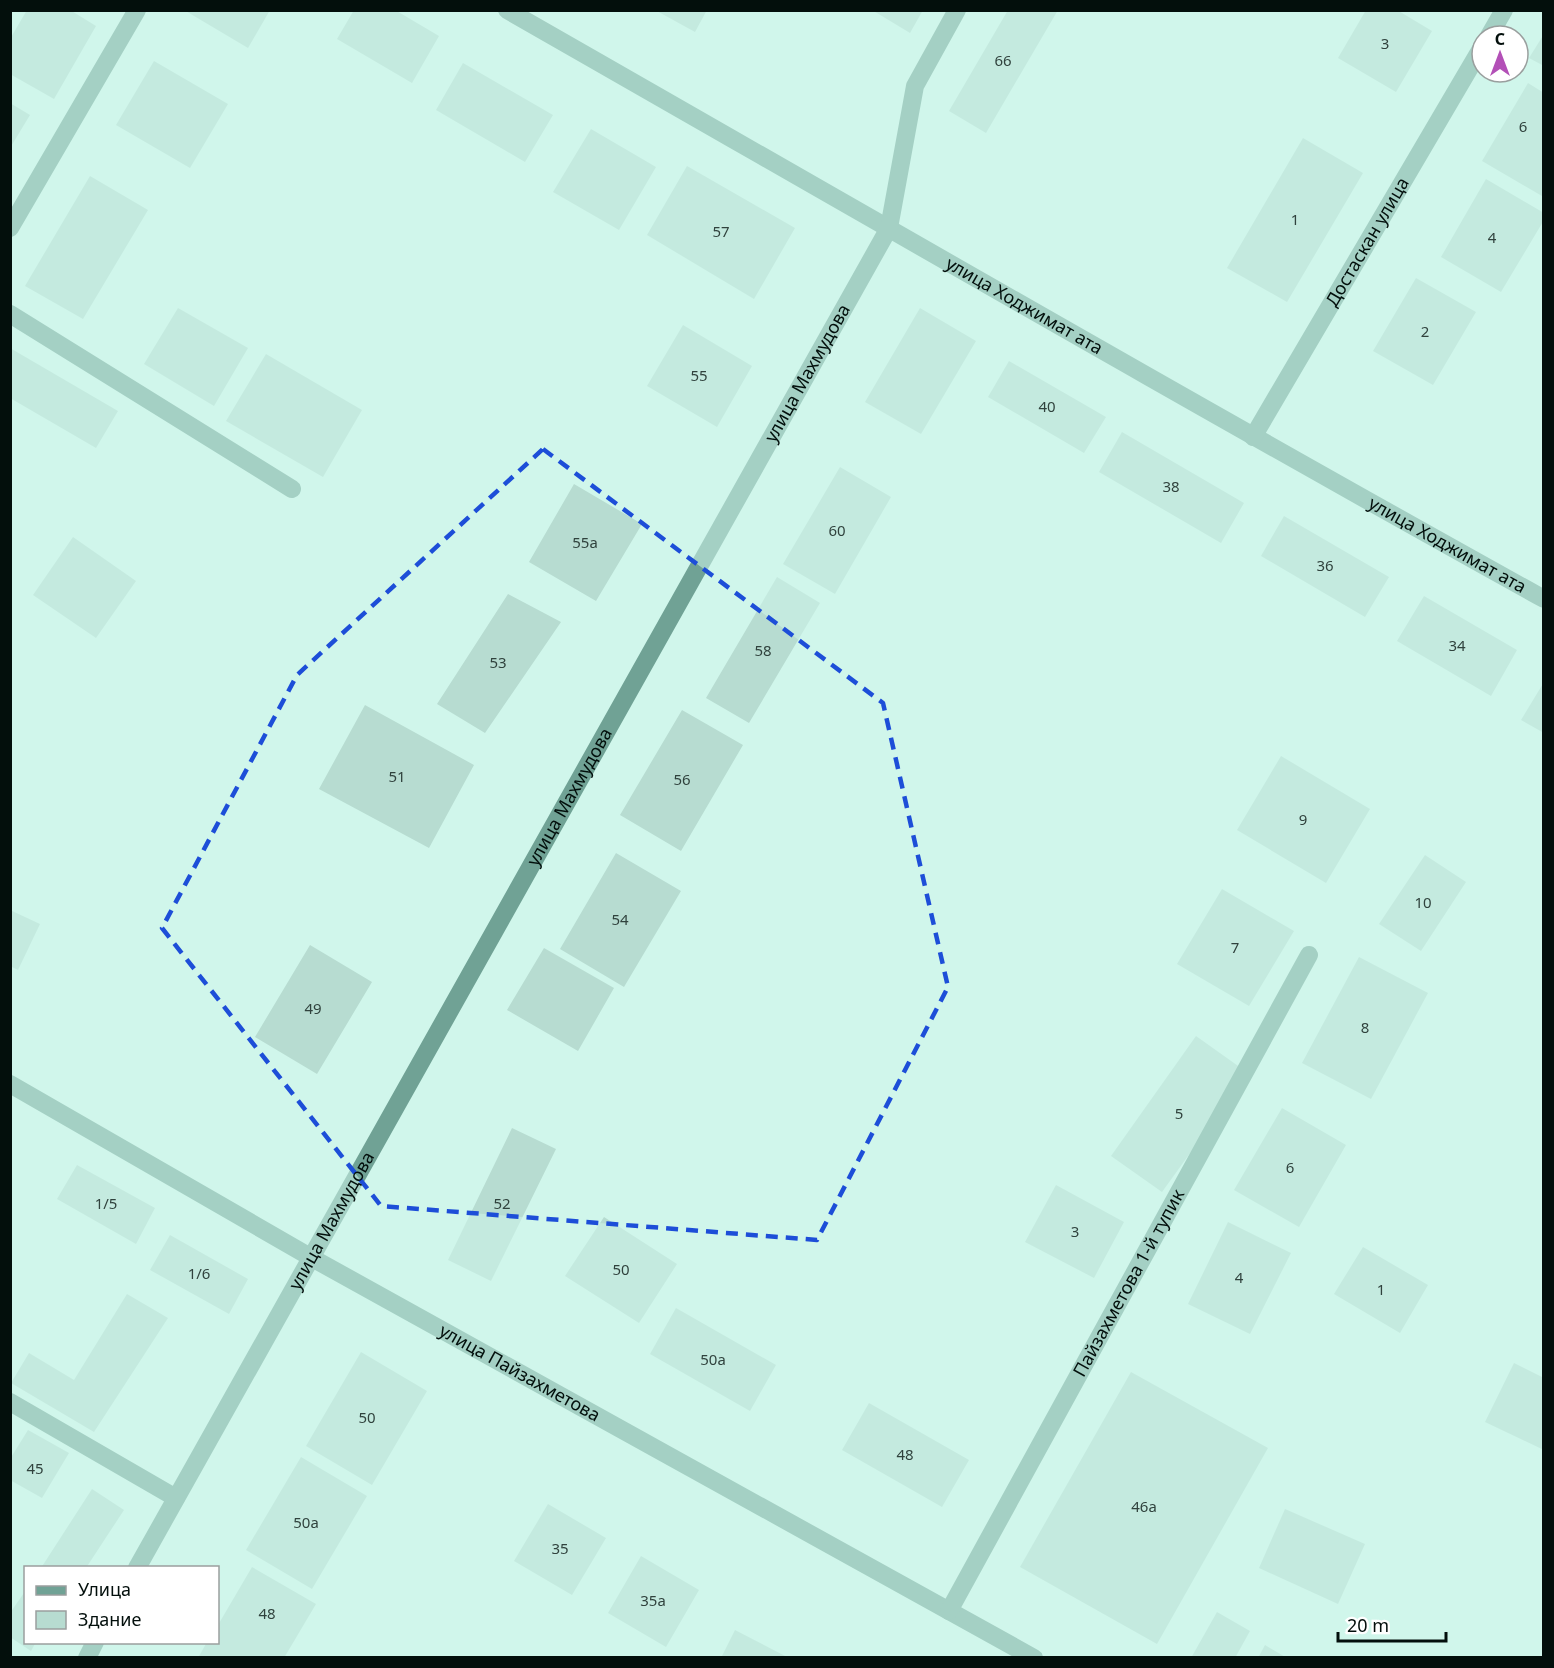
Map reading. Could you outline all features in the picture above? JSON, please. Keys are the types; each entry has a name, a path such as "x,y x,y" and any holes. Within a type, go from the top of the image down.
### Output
{"street":[{"path":"10,228 137,10"},
{"name":"улица Ходжимат ата","path":"507,10 1253,437 1544,600"},
{"name":"улица Махмудова","path":"138,1566 889,228 915,86 957,10"},
{"path":"1496,24 1504,10"},
{"name":"Достаскан улица","path":"1253,437 1470,67"},
{"path":"10,314 292,489"},
{"name":"Пайзахметова 1-й тупик","path":"949,1611 1309,955"},
{"name":"улица Пайзахметова","path":"10,1084 312,1258 1034,1658"},
{"path":"10,1402 176,1498"},
{"path":"87,1658 94,1644"}],"highlighted area":[{"path":"543,449 883,703 948,987 817,1240 381,1206 162,928 297,675"}],"building":[{"path":"27,10 70,10 96,26 54,99 10,74 10,39"},
{"path":"184,10 270,10 248,48"},
{"path":"354,10 395,10 439,36 412,83 337,39"},
{"path":"655,10 707,10 695,32"},
{"path":"872,10 923,10 910,33"},
{"path":"1008,10 1058,10 986,133 949,111"},
{"path":"1366,10 1397,10 1432,31 1396,92 1338,58"},
{"path":"1544,34 1544,66 1530,56"},
{"path":"154,61 228,104 190,168 116,125"},
{"path":"463,63 553,115 525,162 436,110"},
{"path":"1527,84 1544,93 1544,193 1542,196 1482,161"},
{"path":"10,103 30,115 10,148"},
{"path":"591,129 656,167 619,230 553,192"},
{"path":"1303,138 1363,173 1287,302 1227,268"},
{"path":"687,166 795,228 754,299 647,235"},
{"path":"90,176 148,210 83,319 25,286"},
{"path":"1486,179 1544,213 1544,220 1501,292 1441,257"},
{"path":"1416,278 1476,312 1433,385 1373,351"},
{"path":"178,308 248,348 214,406 144,364"},
{"path":"920,308 976,341 921,434 865,402"},
{"path":"683,325 752,366 717,427 647,386"},
{"path":"10,348 118,411 96,448 10,398"},
{"path":"266,354 362,410 323,477 226,421"},
{"path":"1009,361 1106,417 1084,453 988,397"},
{"path":"1122,432 1244,503 1221,543 1099,472"},
{"path":"840,467 891,497 835,594 783,564"},
{"path":"574,484 642,524 596,601 529,562"},
{"path":"1284,516 1389,577 1365,617 1261,556"},
{"path":"73,537 136,581 96,638 33,595"},
{"path":"777,577 820,603 749,723 706,698"},
{"path":"508,594 561,622 485,733 437,704"},
{"path":"1424,596 1517,650 1491,696 1397,641"},
{"path":"1544,682 1544,733 1521,720"},
{"path":"365,705 474,765 429,848 319,789"},
{"path":"682,710 743,745 681,851 620,815"},
{"path":"1281,756 1370,809 1326,883 1237,830"},
{"path":"616,853 681,891 624,987 560,949"},
{"path":"1425,855 1466,882 1421,951 1379,924"},
{"path":"1222,889 1294,931 1249,1006 1177,964"},
{"path":"10,910 40,924 18,970 10,966"},
{"path":"310,945 372,982 317,1074 255,1037"},
{"path":"544,948 614,988 578,1051 507,1010"},
{"path":"1359,957 1428,993 1371,1099 1302,1063"},
{"path":"1196,1036 1248,1073 1162,1192 1111,1156"},
{"path":"1282,1108 1346,1145 1299,1227 1234,1190"},
{"path":"512,1128 556,1149 491,1281 448,1260"},
{"path":"77,1165 155,1208 136,1244 57,1199"},
{"path":"1056,1185 1124,1222 1094,1278 1025,1242"},
{"path":"604,1217 677,1264 639,1323 565,1276"},
{"path":"1228,1222 1291,1253 1250,1334 1188,1304"},
{"path":"170,1235 248,1279 229,1314 150,1270"},
{"path":"1363,1247 1428,1285 1400,1333 1334,1294"},
{"path":"127,1294 168,1318 94,1432 11,1383 29,1353 74,1380"},
{"path":"676,1308 776,1365 750,1411 650,1354"},
{"path":"361,1352 427,1391 372,1485 306,1446"},
{"path":"1514,1363 1544,1378 1544,1450 1485,1422"},
{"path":"1131,1372 1268,1448 1157,1644 1020,1567"},
{"path":"869,1403 969,1460 942,1507 842,1450"},
{"path":"28,1430 69,1453 42,1498 10,1480 10,1459"},
{"path":"301,1457 367,1496 312,1589 246,1550"},
{"path":"92,1489 124,1510 87,1566 42,1566"},
{"path":"548,1504 606,1538 572,1595 514,1561"},
{"path":"1285,1509 1365,1544 1338,1604 1259,1568"},
{"path":"641,1556 699,1590 666,1647 608,1613"},
{"path":"252,1567 316,1604 284,1658 198,1658 206,1644 219,1644 219,1623"},
{"path":"24,1593 24,1644 35,1644 31,1651 10,1637 10,1613"},
{"path":"1217,1612 1250,1631 1235,1658 1191,1658"},
{"path":"735,1630 789,1658 721,1658"},
{"path":"1265,1645 1287,1658 1258,1658"}]}
